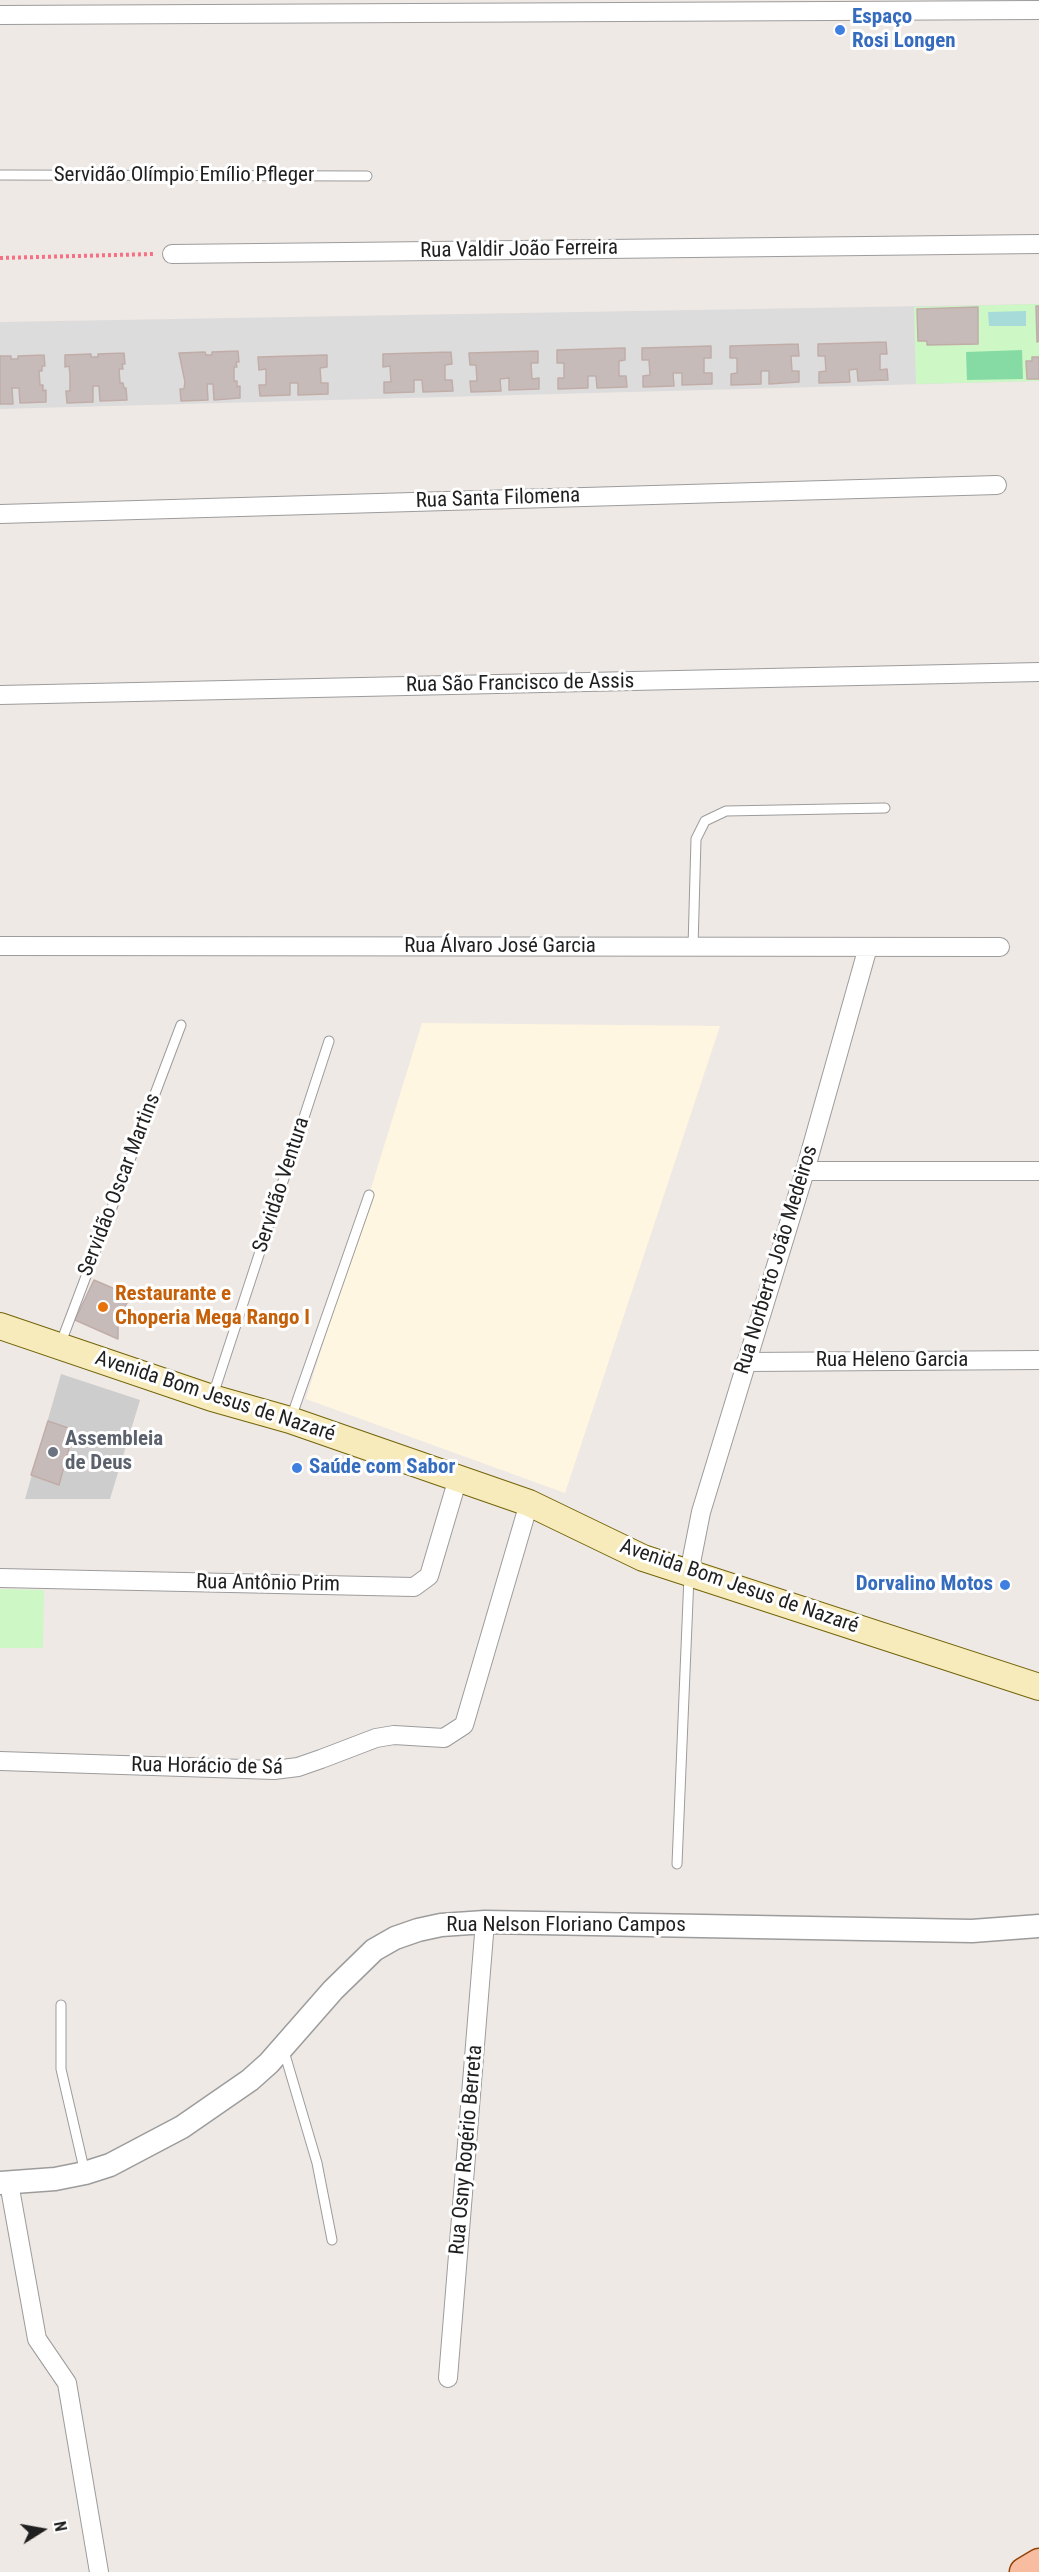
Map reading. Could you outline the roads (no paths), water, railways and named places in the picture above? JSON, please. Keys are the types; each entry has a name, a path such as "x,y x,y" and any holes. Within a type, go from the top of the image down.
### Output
{"main road":[{"name":"Avenida Bom Jesus de Nazaré","path":"0,1326 212,1398 290,1420 529,1503 643,1558 1039,1687"},
{"path":"1024,2572 1039,2563"}],"street":[{"path":"0,15 1039,10"},
{"name":"Rua Valdir João Ferreira","path":"172,254 1039,244"},
{"name":"Rua Santa Filomena","path":"0,514 997,485"},
{"name":"Rua São Francisco de Assis","path":"0,695 1039,672"},
{"name":"Rua Álvaro José Garcia","path":"0,946 1000,947"},
{"name":"Rua Norberto João Medeiros","path":"689,1573 700,1512 805,1171 868,947"},
{"path":"805,1171 1039,1171"},
{"name":"Rua Heleno Garcia","path":"746,1362 1039,1360"},
{"name":"Rua Antônio Prim","path":"0,1578 414,1587 429,1576 458,1478"},
{"name":"Rua Horácio de Sá","path":"0,1761 274,1770 298,1767 321,1760 376,1738 394,1735 444,1738 465,1725 529,1503"},
{"name":"Rua Nelson Floriano Campos","path":"5,2183 55,2179 85,2173 110,2165 182,2127 250,2080 283,2049 333,1990 374,1950 394,1938 418,1930 441,1925 485,1922 972,1931 1039,1926"},
{"name":"Rua Osny Rogério Berreta","path":"448,2378 485,1922"},
{"path":"5,2183 37,2339 67,2383 99,2572"}],"lane":[{"name":"Servidão Olímpio Emílio Pfleger","path":"0,175 367,176"},
{"path":"693,947 696,839 705,821 726,811 885,808"},
{"name":"Servidão Oscar Martins","path":"60,1345 181,1025"},
{"name":"Servidão Ventura","path":"212,1398 329,1041"},
{"path":"290,1420 369,1195"},
{"path":"677,1864 689,1573"},
{"path":"61,2005 61,2069 85,2173"},
{"path":"283,2049 317,2163 332,2240"}],"water":[{"path":"1026,311 1026,326 989,326 988,312"}],"place":[{"name":"Espaço Rosi Longen","path":"840,30"},
{"name":"Restaurante e Choperia Mega Rango I","path":"103,1307"},
{"name":"Assembleia de Deus","path":"53,1452"},
{"name":"Saúde com Sabor","path":"297,1468"},
{"name":"Dorvalino Motos","path":"1005,1585"}]}
